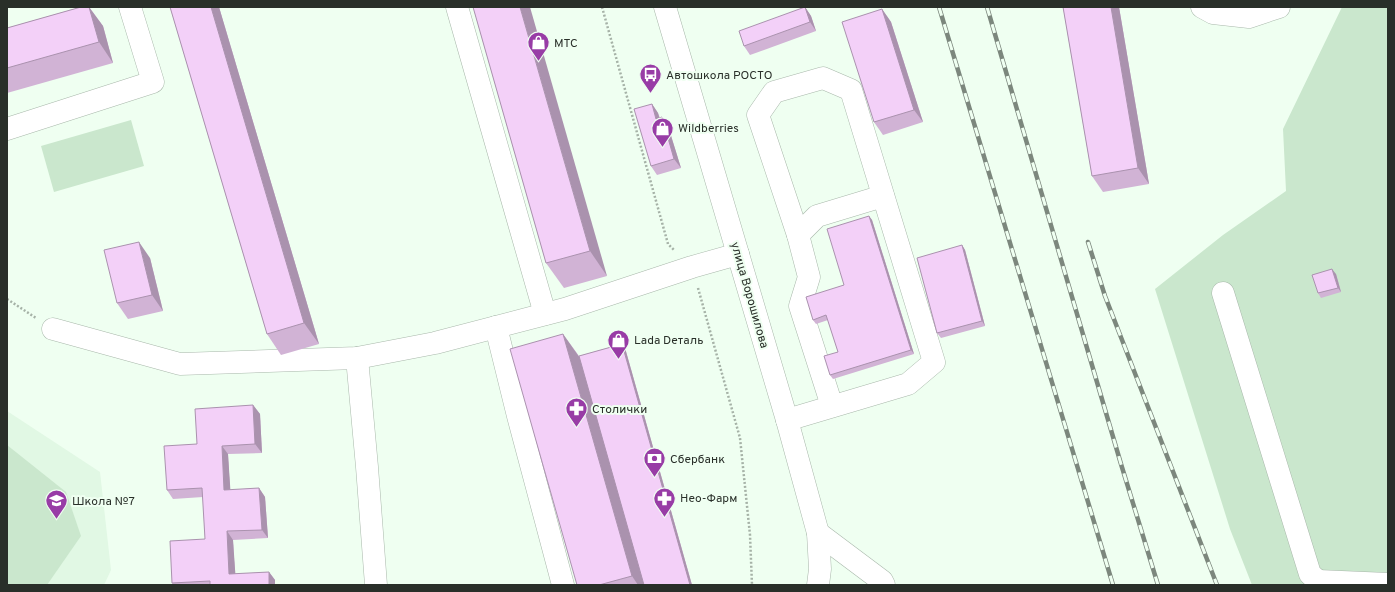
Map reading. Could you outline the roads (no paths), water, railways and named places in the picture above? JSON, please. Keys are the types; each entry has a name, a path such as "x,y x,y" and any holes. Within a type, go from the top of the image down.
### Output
{"main road":[{"path":"7,129 153,82 130,7"},
{"path":"457,7 545,314"},
{"name":"улица Ворошилова","path":"665,7 788,420 818,533 820,569 818,585"},
{"path":"1202,7 1213,13 1249,17 1279,7"},
{"path":"788,420 908,384 934,362 851,90 823,78 774,92 758,115 798,235 809,277 800,306 832,406"},
{"path":"798,235 817,216 883,196"},
{"path":"53,329 180,364 357,358 435,343 545,314 692,267 738,254"},
{"path":"1223,293 1310,574 1318,583 1388,584"},
{"path":"496,327 563,585"},
{"path":"357,358 376,585"},
{"path":"818,533 884,585"}],"railway":[{"path":"939,7 1113,585"},
{"path":"987,7 1158,585"},
{"path":"1088,242 1105,296 1217,585"}],"place":[{"name":"МТС","path":"539,62"},
{"name":"Автошкола РОСТО","path":"651,94"},
{"name":"Wildberries","path":"662,148"},
{"name":"Lada Dеталь","path":"619,360"},
{"name":"Столички","path":"576,428"},
{"name":"Сбербанк","path":"654,478"},
{"name":"Нео-Фарм","path":"665,518"},
{"name":"Школа №7","path":"56,520"}]}
